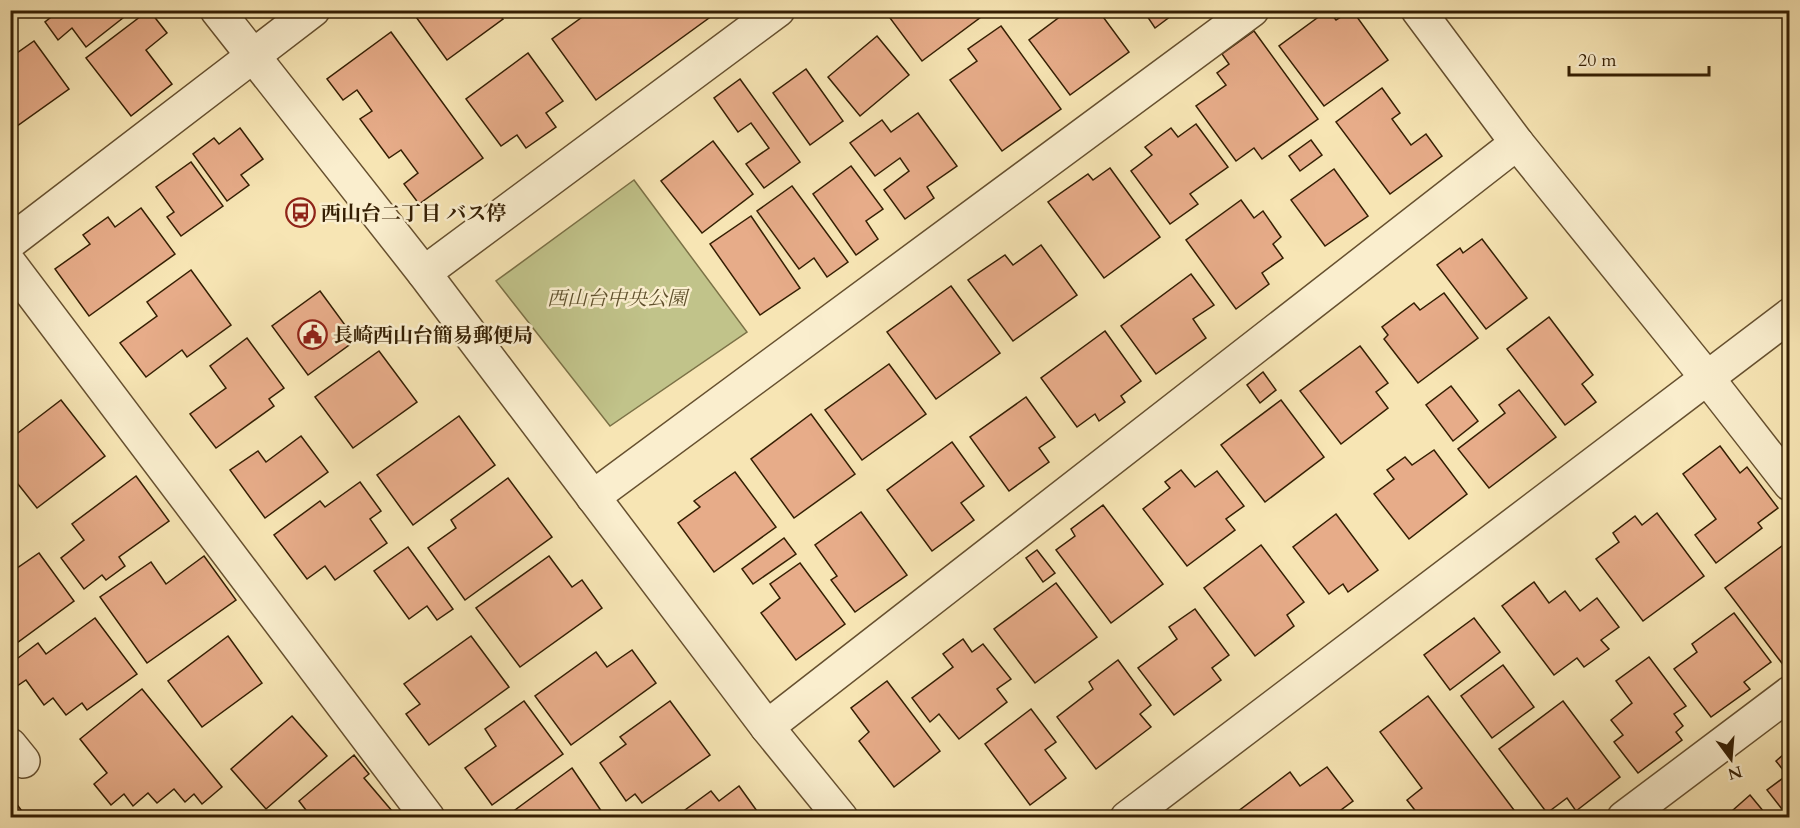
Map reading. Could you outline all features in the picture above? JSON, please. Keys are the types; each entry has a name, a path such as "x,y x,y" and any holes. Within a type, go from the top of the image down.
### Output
{"street":[{"path":"217,10 424,273 767,727 841,818"},
{"path":"10,242 313,10"},
{"path":"424,273 778,10"},
{"path":"593,497 1252,10"},
{"path":"1418,10 1517,143 1790,484"},
{"path":"767,727 1517,143"},
{"path":"10,264 428,818"},
{"path":"1128,818 1790,315"},
{"path":"1624,818 1790,693"}],"green space":[{"name":"西山台中央公園","path":"634,180 747,332 610,426 496,281"}],"building":[{"path":"60,10 133,10 86,47 72,28 58,40 45,22"},
{"path":"149,10 167,33 146,50 172,84 131,116 86,58"},
{"path":"411,10 496,10 503,19 447,60"},
{"path":"592,10 720,10 596,100 552,39"},
{"path":"892,10 977,10 981,17 922,61 887,14"},
{"path":"1069,10 1098,10 1129,52 1070,95 1029,40"},
{"path":"1143,10 1179,10 1155,28"},
{"path":"1328,10 1336,20 1352,10 1388,60 1324,106 1279,46"},
{"path":"1001,26 1061,109 1002,151 950,80 977,61 968,49"},
{"path":"1254,31 1318,119 1262,159 1254,148 1236,161 1196,106 1226,85 1217,73 1229,64 1222,54"},
{"path":"391,32 483,158 419,204 404,184 418,173 401,150 389,158 360,119 372,111 357,90 343,100 327,79"},
{"path":"877,36 909,75 860,116 828,77"},
{"path":"34,41 69,89 10,131 10,58"},
{"path":"528,53 563,101 546,113 556,127 526,148 517,135 501,146 466,99"},
{"path":"806,69 843,121 810,145 773,93"},
{"path":"740,79 800,162 764,188 746,164 769,148 751,123 738,132 714,98"},
{"path":"1382,88 1400,113 1392,119 1411,145 1426,134 1442,156 1390,194 1336,122"},
{"path":"918,113 957,166 927,187 934,198 905,219 884,190 909,171 900,158 875,176 850,143 882,120 891,132"},
{"path":"1196,124 1228,167 1190,194 1198,204 1170,224 1131,171 1152,155 1145,147 1171,128 1178,137"},
{"path":"240,128 263,159 241,175 249,185 227,201 193,154 214,138 219,144"},
{"path":"1311,140 1322,155 1300,171 1289,156"},
{"path":"713,141 753,194 702,233 661,181"},
{"path":"191,162 223,206 181,236 167,217 174,212 156,187"},
{"path":"851,166 883,209 866,221 878,239 856,255 813,194"},
{"path":"1110,168 1160,237 1104,278 1048,202 1088,174 1093,180"},
{"path":"1334,169 1368,216 1325,246 1291,200"},
{"path":"792,186 848,262 827,277 814,258 799,269 757,211"},
{"path":"1241,200 1254,218 1263,211 1281,237 1273,244 1283,258 1262,273 1269,284 1236,309 1186,240"},
{"path":"141,208 175,254 89,316 55,269 90,244 83,235 108,217 115,227"},
{"path":"751,216 800,288 760,315 710,244"},
{"path":"1482,239 1527,298 1486,329 1437,265 1460,248 1463,253"},
{"path":"1041,245 1077,295 1013,341 968,280 1005,255 1013,265"},
{"path":"191,270 231,325 187,357 182,350 146,377 120,343 157,316 147,302"},
{"path":"1191,274 1214,305 1193,319 1206,338 1156,374 1121,326"},
{"path":"951,286 1000,353 936,399 887,332"},
{"path":"320,291 356,340 308,375 272,326"},
{"path":"1444,293 1478,338 1418,383 1384,339 1388,335 1382,327 1414,303 1420,310"},
{"path":"1549,317 1593,375 1582,384 1596,402 1565,425 1507,349"},
{"path":"1105,331 1141,381 1121,396 1125,402 1099,421 1095,414 1077,427 1041,378"},
{"path":"247,338 284,388 269,399 274,406 216,448 190,414 226,388 210,366"},
{"path":"1360,346 1388,383 1376,392 1388,408 1341,444 1300,391"},
{"path":"379,351 417,402 353,448 315,397"},
{"path":"889,364 926,414 862,460 825,410"},
{"path":"1263,372 1276,390 1260,403 1247,385"},
{"path":"1451,386 1478,421 1453,441 1426,405"},
{"path":"1519,390 1556,437 1489,488 1458,449 1505,413 1499,405"},
{"path":"1026,397 1055,437 1039,448 1049,462 1009,491 970,437"},
{"path":"61,400 105,456 37,508 10,474 10,439"},
{"path":"1281,400 1324,457 1265,502 1221,445"},
{"path":"811,414 855,474 794,518 751,459"},
{"path":"459,416 495,465 413,525 377,475"},
{"path":"301,436 328,472 265,518 230,470 258,451 266,462"},
{"path":"952,442 984,486 961,503 974,520 932,551 887,490"},
{"path":"1720,446 1740,473 1747,467 1778,508 1758,523 1762,528 1716,563 1695,535 1716,519 1683,474"},
{"path":"1434,450 1467,494 1409,539 1374,494 1394,479 1387,470 1405,457 1412,465"},
{"path":"1181,470 1195,487 1217,471 1244,506 1226,519 1235,530 1187,566 1143,509 1170,488 1165,482"},
{"path":"735,472 776,527 714,572 678,523 700,507 694,501"},
{"path":"136,476 169,521 119,557 125,566 106,580 102,575 84,589 61,558 84,540 72,524"},
{"path":"508,478 552,537 465,600 428,548 456,528 451,520"},
{"path":"360,482 381,511 370,519 387,543 335,580 325,566 307,579 274,535 320,501 325,507"},
{"path":"1103,505 1163,584 1111,623 1056,550 1075,536 1071,529"},
{"path":"861,512 907,575 855,612 831,580 837,576 815,545"},
{"path":"1657,513 1704,576 1643,621 1596,559 1619,542 1613,533 1635,516 1642,525"},
{"path":"1336,514 1378,570 1348,592 1343,584 1329,594 1293,547"},
{"path":"784,538 796,554 753,584 742,569"},
{"path":"1790,540 1790,662 1784,666 1725,588"},
{"path":"1261,545 1304,602 1287,615 1294,626 1255,656 1204,588"},
{"path":"408,547 453,609 437,620 427,606 409,619 374,571"},
{"path":"1037,550 1055,573 1043,582 1026,558"},
{"path":"39,553 74,601 10,648 10,573"},
{"path":"204,556 236,600 147,663 100,597 151,562 166,584"},
{"path":"549,556 572,587 582,580 602,608 520,667 476,608"},
{"path":"800,563 845,624 796,660 761,613 780,598 770,584"},
{"path":"1534,582 1549,603 1565,591 1580,611 1597,598 1619,627 1601,640 1609,649 1584,667 1577,658 1554,675 1502,606"},
{"path":"1056,583 1097,637 1035,683 994,629"},
{"path":"1195,609 1229,655 1212,668 1221,680 1174,715 1138,668 1177,639 1169,627"},
{"path":"1734,613 1771,662 1744,682 1750,689 1711,717 1674,669 1697,652 1692,644"},
{"path":"95,618 137,674 87,710 82,703 66,715 53,698 44,705 26,680 17,686 10,677 10,664 38,643 46,654"},
{"path":"1474,618 1500,652 1450,690 1424,655"},
{"path":"228,636 262,683 202,727 168,681"},
{"path":"471,636 509,687 429,745 406,714 420,704 404,684"},
{"path":"963,639 972,652 983,644 1011,679 997,689 1007,702 959,739 939,714 930,722 912,698 953,667 943,654"},
{"path":"632,650 656,683 571,745 535,696 596,652 607,667"},
{"path":"1649,657 1686,706 1674,714 1683,726 1676,732 1682,740 1638,773 1614,742 1623,735 1611,720 1632,703 1616,681"},
{"path":"1118,660 1151,705 1140,714 1151,727 1096,769 1057,717 1093,689 1089,682"},
{"path":"1503,665 1534,707 1492,738 1461,696"},
{"path":"887,681 940,751 894,787 859,741 869,732 851,708"},
{"path":"142,689 222,787 202,804 194,794 185,802 174,789 157,803 148,793 133,806 124,794 111,805 94,784 107,773 80,739"},
{"path":"1428,696 1520,818 1421,818 1407,800 1422,788 1380,732"},
{"path":"524,701 563,754 492,805 465,768 496,746 485,729"},
{"path":"670,701 710,755 642,803 635,794 626,801 600,763 626,744 620,737"},
{"path":"1563,701 1620,777 1576,811 1567,798 1547,813 1499,749"},
{"path":"1031,709 1056,742 1045,750 1066,778 1030,805 985,744"},
{"path":"292,716 327,756 266,809 231,769"},
{"path":"1790,749 1789,818 1767,790 1787,775 1776,761"},
{"path":"354,755 369,774 364,778 398,818 312,818 299,801"},
{"path":"1327,767 1353,801 1330,818 1229,818 1290,772 1300,786"},
{"path":"572,768 606,818 504,818"},
{"path":"739,786 762,818 674,818 711,791 719,801"},
{"path":"10,795 27,818 10,818"},
{"path":"1750,795 1769,818 1724,818"}],"place":[{"name":"西山台二丁目 バス停","path":"300,213"},
{"name":"長崎西山台簡易郵便局","path":"312,335"}]}
